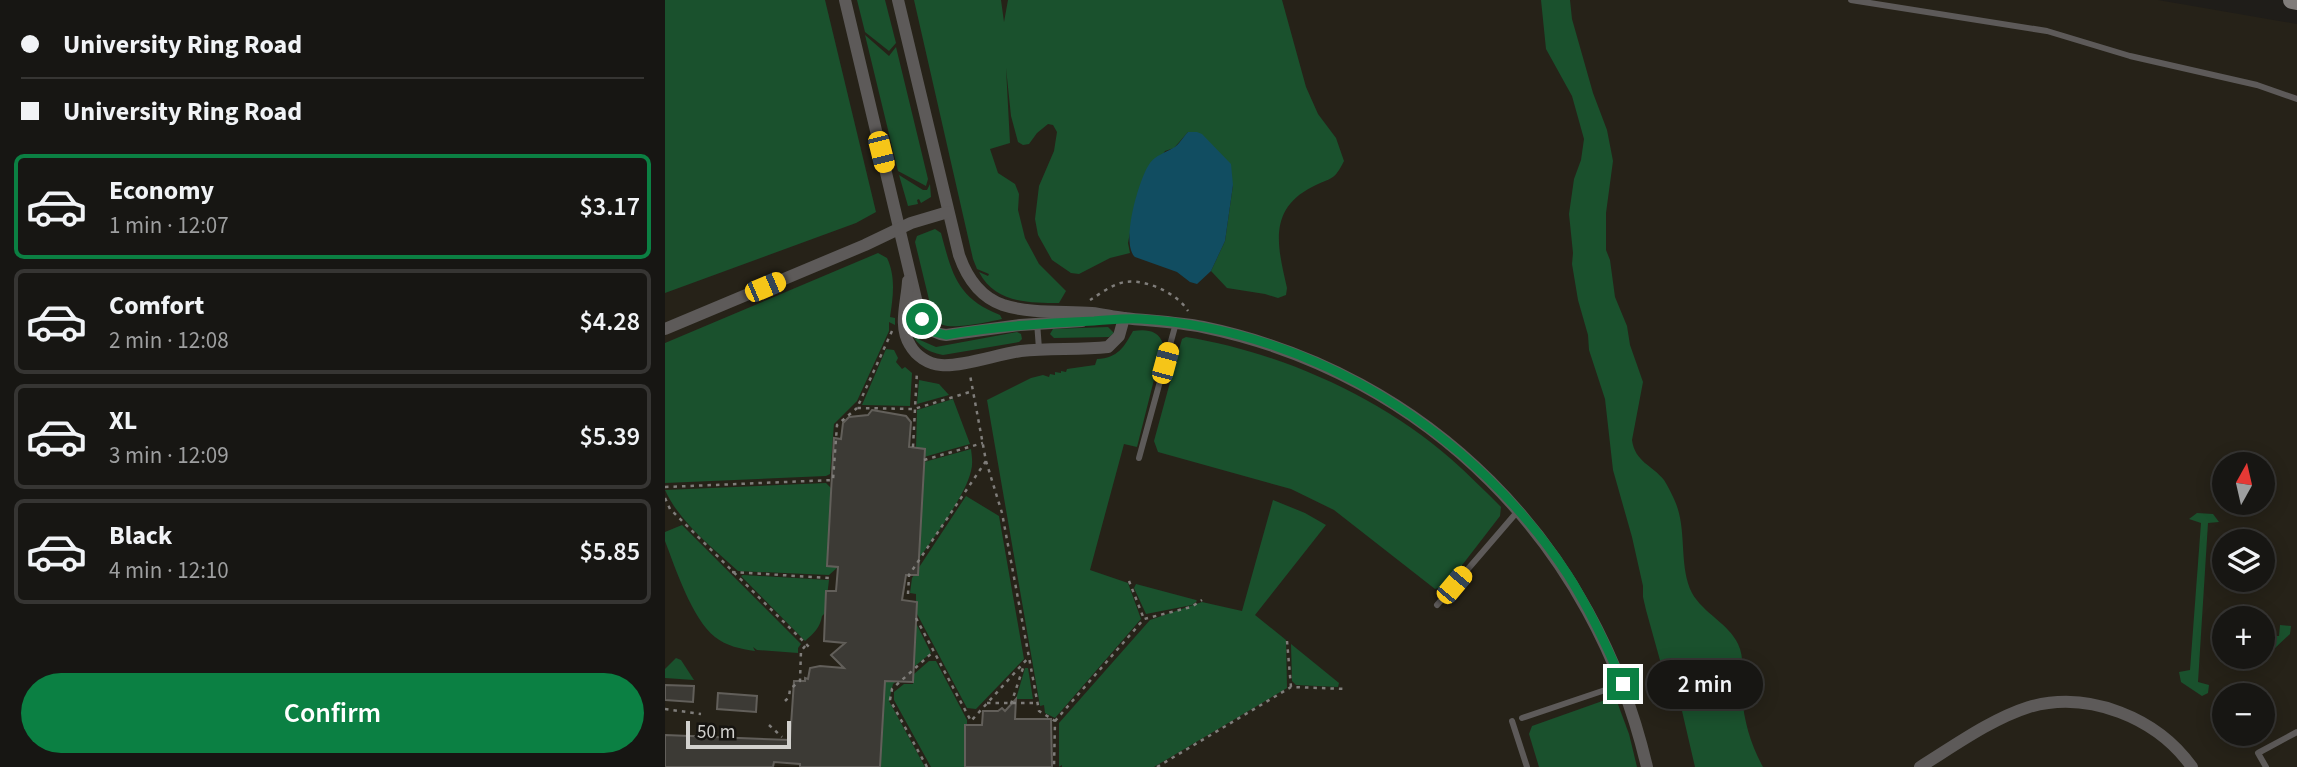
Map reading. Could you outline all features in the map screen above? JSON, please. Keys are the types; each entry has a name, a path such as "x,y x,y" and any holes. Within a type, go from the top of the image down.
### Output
{"main road":[{"path":"2292,0 2297,1"}],"street":[{"path":"845,0 922,319 934,332 946,335 1037,323 1124,318"},
{"path":"898,0 962,263 978,289 1004,305 1176,323 1243,337 1286,350 1370,389 1419,420 1484,474 1518,510 1574,585 1601,634 1623,684 1647,767"},
{"path":"665,330 899,228 949,212"},
{"path":"908,262 904,328 911,347 925,360 937,365 952,365 986,357 1039,350 1108,347 1119,336 1124,318"},
{"path":"1920,767 2010,716 2028,708 2059,703 2090,704 2117,711 2139,721 2159,732 2192,767"}],"lane":[{"path":"1851,0 2046,31 2130,57 2257,85 2297,99"},
{"path":"1036,309 1039,350"},
{"path":"1139,458 1176,323"},
{"path":"1437,605 1518,510"},
{"path":"1522,718 1623,684"},
{"path":"1513,721 1527,767"},
{"path":"2266,767 2258,753 2297,732"}],"path":[{"path":"1069,313 1118,284 1129,282 1156,288 1177,298 1187,310 1194,326"},
{"path":"665,487 833,480 837,425 857,408 892,331"},
{"path":"913,447 917,371"},
{"path":"970,375 986,461 1002,513 1037,703 1039,711 1055,720"},
{"path":"857,408 913,409 973,391"},
{"path":"924,460 983,443"},
{"path":"908,594 909,575 986,461"},
{"path":"665,498 670,509 810,648"},
{"path":"732,572 829,578"},
{"path":"1129,581 1144,619"},
{"path":"1054,767 1055,720 1144,619 1191,607 1202,600"},
{"path":"916,618 971,721 1028,657"},
{"path":"1287,641 1291,687"},
{"path":"785,701 789,697 790,689 800,681 801,651 806,645"},
{"path":"927,767 890,700 892,689 933,652"},
{"path":"1011,704 1025,662"},
{"path":"1157,767 1291,687 1347,690"},
{"path":"987,703 1037,703"},
{"path":"665,709 701,714"},
{"path":"769,725 782,737"}],"shaded area":[{"path":"665,0 2158,0 2297,24 2297,767 665,767"}],"green space":[{"path":"665,0 825,0 876,212 856,223 665,293"},
{"path":"857,0 885,0 896,43 889,51 865,32"},
{"path":"914,0 1001,0 1004,22 1008,0 1282,0 1306,87 1318,114 1336,138 1344,161 1332,178 1298,196 1282,219 1279,245 1286,295 1278,298 1227,288 1211,271 1225,241 1233,185 1188,132 1174,148 1165,151 1137,196 1128,243 1130,253 1110,258 1079,274 1071,273 1052,260 1038,235 1035,219 1039,186 1054,151 1057,132 1053,125 1048,124 1029,144 1018,142 1011,116 1006,68 1010,143 990,149 998,173 1015,184 1019,194 1018,210 1025,238 1039,264 1066,291 1059,303 1047,303 1013,299 994,290 979,272 988,276 989,274 977,269 973,259"},
{"path":"1541,0 1570,0 1572,19 1593,93 1607,130 1613,161 1606,213 1606,250 1615,297 1627,326 1630,345 1643,382 1632,440 1634,447 1640,458 1664,480 1674,499 1681,522 1685,571 1692,593 1703,607 1729,630 1738,644 1742,656 1744,715 1763,767 1695,767 1682,711 1663,671 1646,610 1632,537 1613,470 1605,399 1589,350 1572,264 1569,214 1584,139 1572,96 1546,49"},
{"path":"865,35 889,56 896,47 928,179 926,186 898,171"},
{"path":"899,175 923,190 927,190 930,184 931,197 921,203 919,199 918,204 908,206"},
{"path":"935,229 941,233 958,283 974,301 1000,315 1002,319 955,326 943,325 936,320 915,242 917,236"},
{"path":"878,253 887,258 892,272 890,317 895,318 895,325 889,322 889,331 857,401 834,424 830,474 665,483 665,343"},
{"path":"909,325 920,340 936,347 1017,332 1022,339 1019,342 943,355 921,345 913,336"},
{"path":"1108,327 1114,333 1109,337 1054,338 1050,334 1053,329"},
{"path":"1133,331 1151,332 1161,339 1163,344 1137,447 1124,444 1090,570 1128,583 1141,619 1055,718 1045,713 1044,705 1040,706 987,400 1031,378 1043,375 1049,377 1050,374 1055,375 1055,372 1095,365 1097,359 1119,351"},
{"path":"1186,337 1221,344 1292,366 1326,380 1392,415 1451,459 1501,507 1500,516 1446,586 1435,589 1334,510 1291,489 1158,452 1154,441 1182,339"},
{"path":"886,349 894,350 898,358 896,362 902,369 905,367 912,373 910,406 862,405"},
{"path":"919,380 939,384 949,395 917,404"},
{"path":"953,399 970,444 924,457 925,449 916,448 917,410"},
{"path":"971,449 972,468 961,495 906,575 911,483 923,484 924,462"},
{"path":"826,483 832,489 827,566 838,567 829,575 738,571 688,524 665,490"},
{"path":"966,496 999,516 1024,659 976,709 967,708 916,612 916,594 910,593 912,578"},
{"path":"1273,500 1326,525 1255,615 1286,640 1287,688 1154,767 1059,767 1059,723 1150,620 1202,602 1242,611"},
{"path":"2197,513 2212,514 2219,522 2208,523 2198,682 2209,685 2208,693 2202,696 2181,682 2179,672 2190,670 2201,523 2189,519"},
{"path":"682,525 801,644 798,653 757,650 753,647 755,651 739,648 719,640 707,629 685,592 665,541 665,532"},
{"path":"741,576 829,580 825,613 816,630 805,641"},
{"path":"1136,584 1197,601 1192,605 1146,614 1134,588"},
{"path":"915,621 931,653 893,684 889,701 925,767 867,767 873,680"},
{"path":"2280,625 2291,626 2290,634 2275,648 2275,636 2279,636"},
{"path":"1291,644 1339,683 1338,687 1296,685 1292,681"},
{"path":"676,658 681,660 694,680 665,678 665,669"},
{"path":"929,661 936,661 967,720 965,767 931,767 894,700 894,692 904,684 913,684 914,674"},
{"path":"1025,668 1028,668 1033,699 1016,699"},
{"path":"1608,699 1616,699 1637,767 1539,767 1529,734 1532,726"}],"water":[{"path":"1188,132 1202,134 1231,164 1233,185 1225,241 1211,271 1197,284 1177,272 1135,257 1129,239 1136,196 1152,160 1175,147"}],"building":[{"path":"872,410 906,416 911,422 909,447 925,449 918,575 906,575 902,600 917,602 913,682 885,681 880,767 800,767 800,764 774,762 773,767 665,767 665,735 790,740 794,681 808,679 810,668 844,668 831,655 845,643 824,641 826,591 836,591 838,567 827,566 834,438 841,439 843,423 849,417 868,415"},
{"path":"665,685 694,686 693,702 665,700"},
{"path":"718,693 757,696 756,712 717,709"},
{"path":"1016,699 1015,719 1051,719 1052,767 965,767 965,725 982,725 983,711 998,711 1002,708 1005,711"}],"route":[{"path":"922,319 929,329 940,335 1059,321 1124,318 1163,321 1243,337 1286,350 1370,389 1429,427 1457,450 1484,474 1533,527 1580,595 1623,684"}]}
